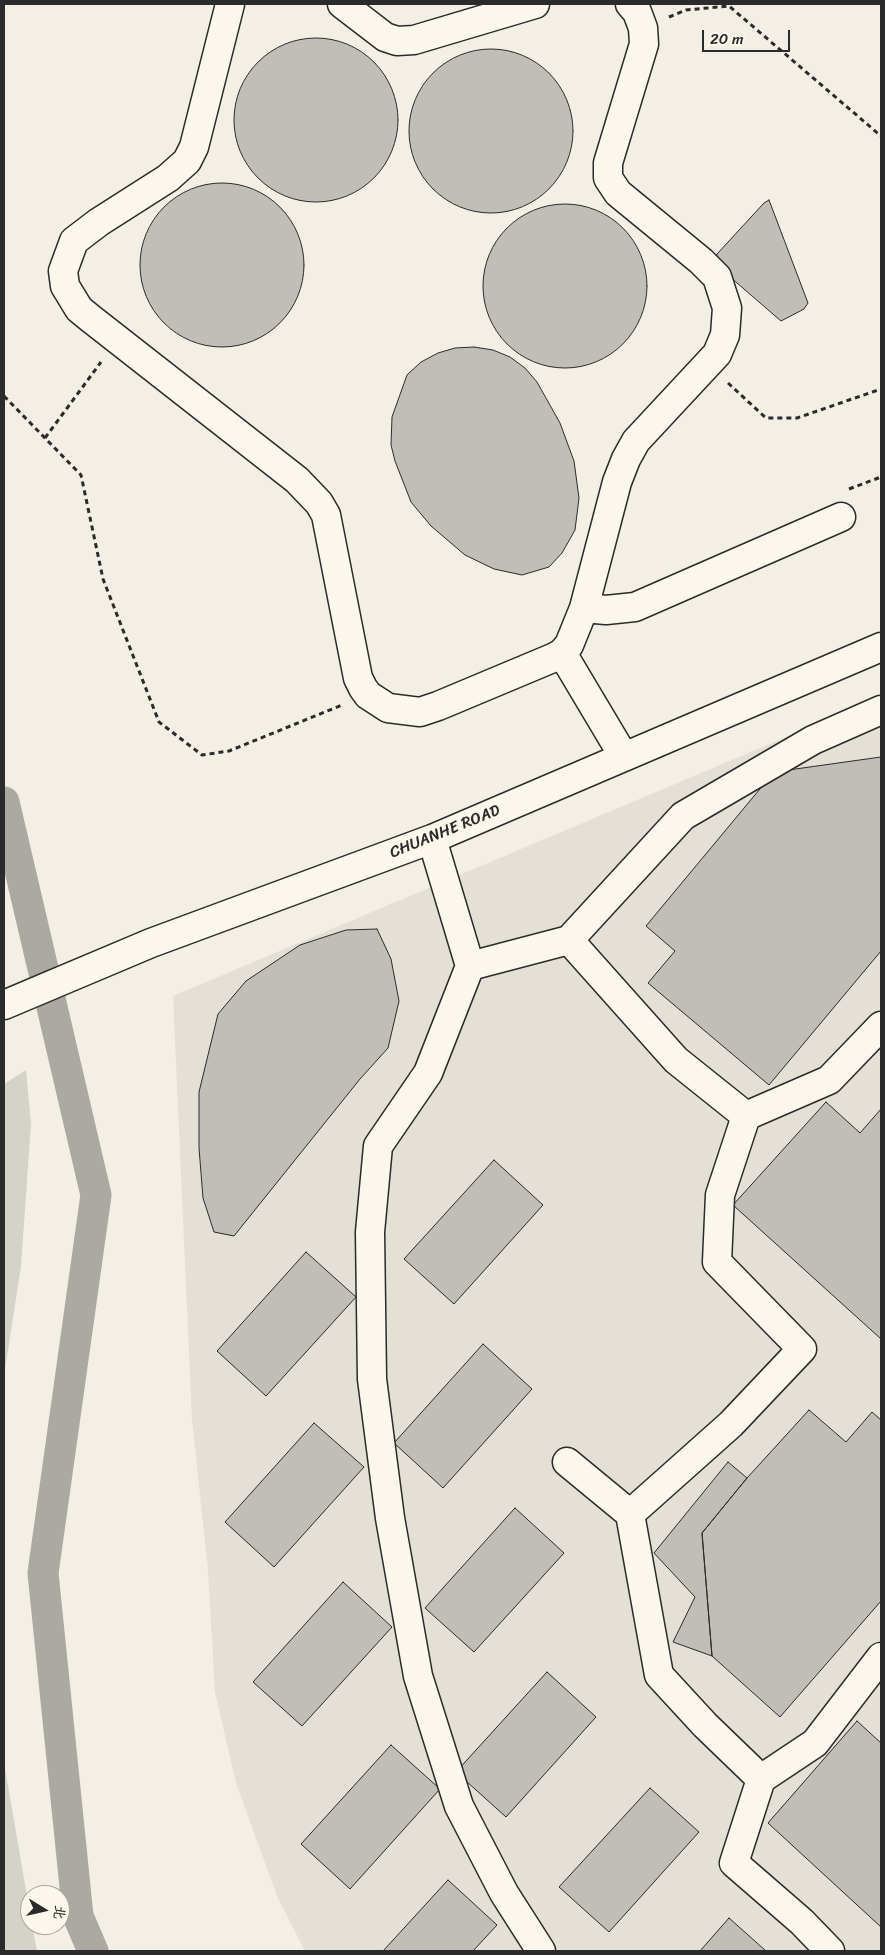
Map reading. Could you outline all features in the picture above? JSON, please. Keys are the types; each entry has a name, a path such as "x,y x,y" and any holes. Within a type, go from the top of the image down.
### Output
{"street":[{"path":"230,4 194,147 187,161 168,178 74,241 68,253 63,271 65,286 79,309 297,480 319,503 326,515 358,678 368,695 388,708 420,712 562,654 576,632 584,608 617,482 626,459 636,441 721,347 725,335 727,321 724,294 717,277 701,261 618,193 608,178 608,163 644,44 643,28 637,12 630,4"},
{"path":"342,4 385,37 397,41 414,40 535,4"},
{"path":"584,608 606,610 636,606 841,517"},
{"name":"CHUANHE ROAD","path":"4,1005 151,944 432,839 881,647"},
{"path":"562,654 624,757"},
{"path":"470,966 569,940 683,816 813,740 881,710"},
{"path":"432,839 470,966 428,1073 378,1146 370,1232 372,1379 390,1518 418,1676 459,1806 504,1893 541,1951"},
{"path":"569,940 676,1060 746,1116"},
{"path":"630,1514 731,1424 802,1349 716,1262 720,1194 746,1116 829,1080 881,1026"},
{"path":"567,1462 630,1514 660,1675 705,1725 761,1779"},
{"path":"830,1951 802,1922 734,1863 761,1779 815,1743 881,1657"}],"path":[{"path":"643,28 686,10 729,6 881,136"},
{"path":"44,438 117,340"},
{"path":"707,364 766,418 798,418 881,389"},
{"path":"4,396 81,475 103,579 159,722 202,755 229,751 368,695"}],"shaded area":[{"path":"881,697 881,1951 305,1951 277,1896 236,1783 215,1692 208,1570 192,1420 173,996"},
{"path":"26,1070 31,1124 21,1266 4,1376 4,1084"},
{"path":"4,1763 25,1885 20,1885 20,1935 34,1935 37,1951 4,1951"}],"building":[{"path":"324,38 340,41 355,47 380,68 389,81 395,96 398,120 397,136 389,159 368,184 355,193 340,199 308,202 292,199 277,193 252,172 243,159 237,144 234,112 237,96 243,81 264,56 277,47 292,41"},
{"path":"499,49 515,52 530,58 555,79 564,92 570,107 573,131 572,147 564,170 543,195 530,204 515,210 483,213 467,210 452,204 427,183 418,170 412,155 409,123 412,107 418,92 439,67 452,58 467,52"},
{"path":"230,183 246,186 261,192 286,213 295,226 301,241 304,265 303,281 295,304 274,329 261,338 246,344 214,347 198,344 183,338 158,317 149,304 143,289 140,257 143,241 149,226 170,201 183,192 198,186"},
{"path":"769,200 808,303 804,309 781,321 715,264 717,254 764,203"},
{"path":"573,204 589,207 604,213 629,234 638,247 644,262 647,286 646,302 638,325 617,350 604,359 589,365 557,368 541,365 526,359 501,338 492,325 486,310 483,278 486,262 492,247 513,222 526,213 541,207"},
{"path":"474,347 493,350 510,357 525,368 537,382 560,423 574,461 579,498 575,530 562,553 549,567 522,575 494,569 465,555 431,526 411,502 395,461 391,445 392,417 407,375 421,362 438,353 455,348"},
{"path":"881,757 881,951 769,1085 648,983 675,951 646,926 774,772"},
{"path":"377,929 391,959 399,1001 388,1048 360,1079 234,1236 214,1232 203,1198 199,1148 199,1092 218,1014 246,981 300,945 346,930"},
{"path":"826,1102 860,1133 881,1109 881,1339 733,1205"},
{"path":"494,1160 543,1205 454,1304 404,1259"},
{"path":"306,1252 356,1297 266,1396 217,1351"},
{"path":"483,1344 532,1389 443,1488 394,1443"},
{"path":"809,1410 846,1442 872,1412 881,1420 881,1601 780,1717 712,1656 702,1533 747,1478"},
{"path":"314,1423 364,1467 274,1567 225,1522"},
{"path":"728,1462 747,1478 702,1533 712,1656 673,1642 695,1597 654,1553"},
{"path":"515,1508 564,1553 474,1652 425,1608"},
{"path":"343,1582 392,1627 302,1726 253,1682"},
{"path":"547,1672 596,1717 506,1817 456,1772"},
{"path":"857,1721 881,1743 881,1927 768,1823"},
{"path":"391,1745 440,1789 350,1889 301,1844"},
{"path":"650,1788 699,1832 609,1932 559,1887"},
{"path":"448,1880 497,1925 473,1951 383,1951"},
{"path":"729,1918 766,1951 700,1951"}],"waterway":[{"path":"4,802 96,1195 43,1573 78,1916 93,1951"}]}
